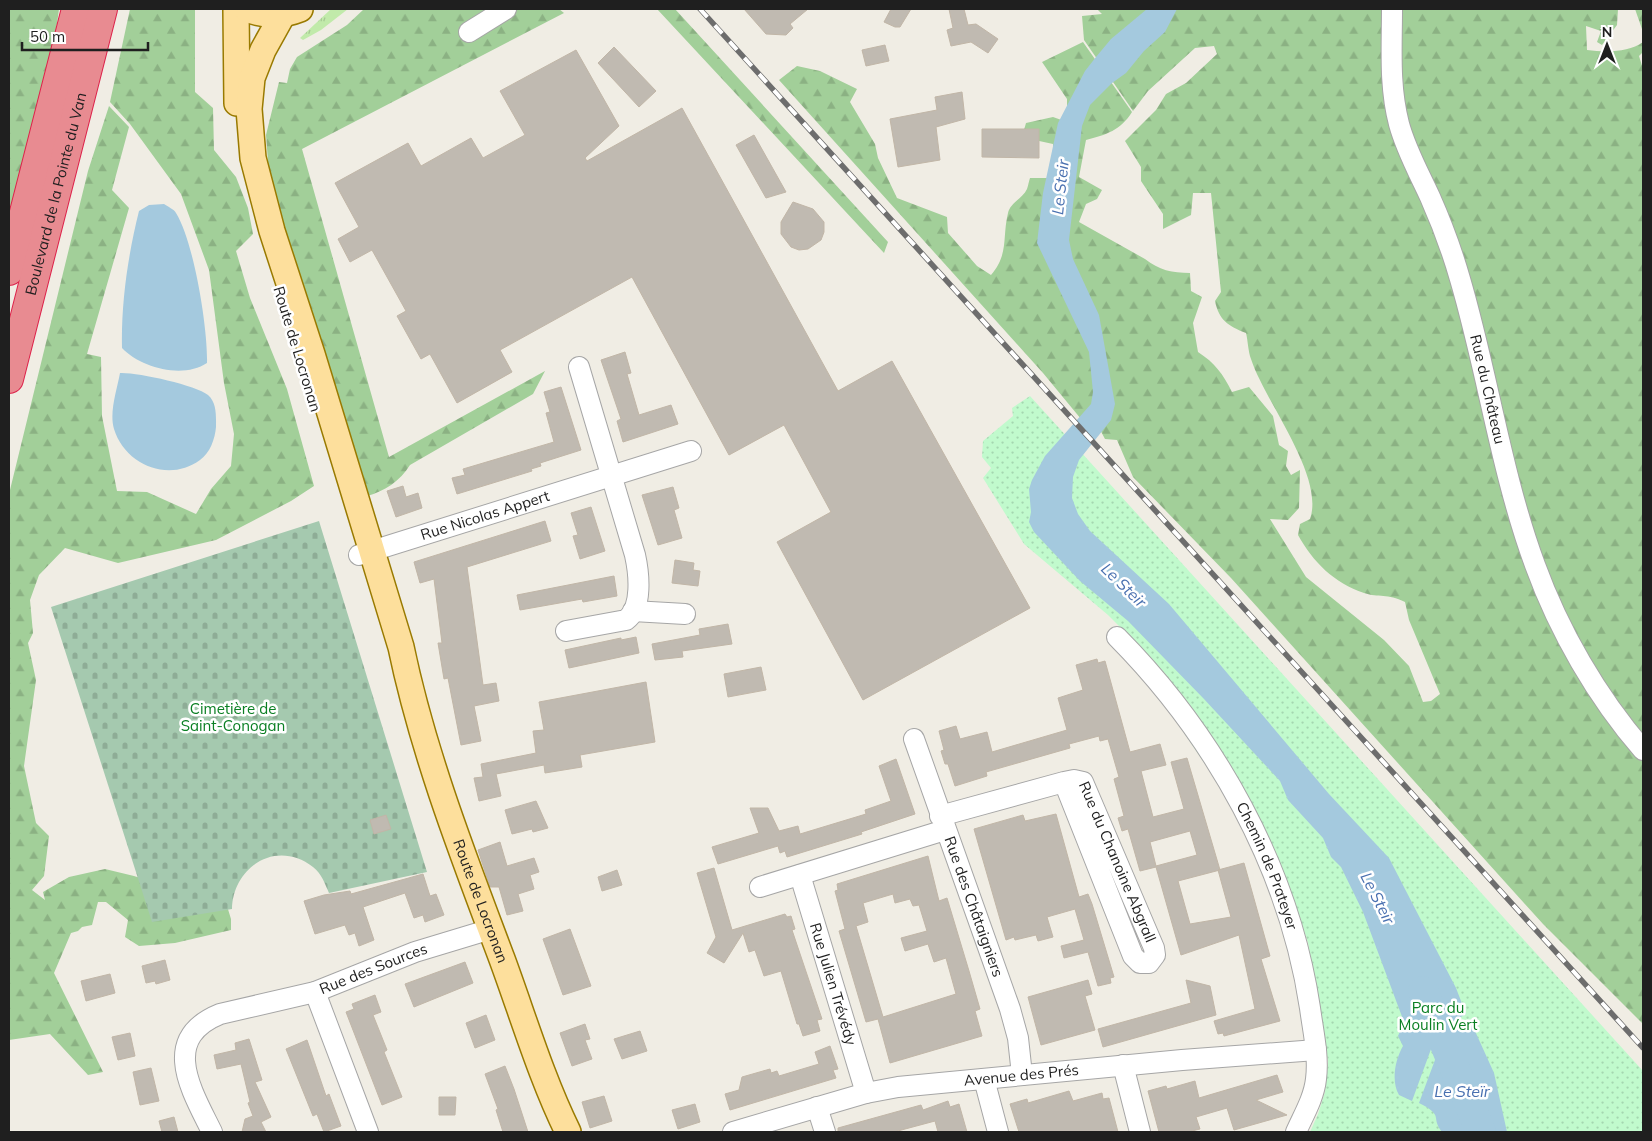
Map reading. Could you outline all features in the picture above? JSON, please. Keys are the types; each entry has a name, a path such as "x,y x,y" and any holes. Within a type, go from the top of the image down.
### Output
{"highway":[{"name":"Boulevard de la Pointe du Van","path":"9,271 76,9"},
{"name":"Boulevard de la Pointe du Van","path":"9,379 103,9"}],"main road":[{"name":"Route de Locronan","path":"236,9 238,125 246,180 262,240 365,554 401,646 407,679 455,831 564,1128"},
{"path":"247,9 266,14 291,11"},
{"name":"Route de Locronan","path":"291,11 256,65 250,89 249,126 253,158 272,231 341,449 365,554"}],"street":[{"path":"469,32 506,9"},
{"name":"Rue du Château","path":"1392,9 1392,94 1399,125 1409,152 1438,214 1453,258 1514,494 1534,563 1556,616 1580,659 1616,715 1643,750"},
{"path":"566,630 626,620 633,611 637,589 638,567 579,367"},
{"name":"Rue Nicolas Appert","path":"365,554 691,452"},
{"path":"633,611 685,614"},
{"name":"Chemin de Prateyer","path":"1117,637 1156,678 1196,730 1251,826 1274,879 1306,984 1316,1050 1314,1088 1296,1132"},
{"name":"Rue des Châtaigniers","path":"914,739 942,823 1012,1017 1020,1050 1022,1075"},
{"name":"Rue du Chanoine Abgrall","path":"942,823 1064,782 1079,780 1086,787 1154,948 1155,955 1149,963 1140,964 1133,956 1064,782"},
{"path":"760,887 800,875 942,823"},
{"name":"Rue Julien Trévédy","path":"800,875 866,1093"},
{"name":"Rue des Sources","path":"368,1132 315,992 415,952 491,930"},
{"path":"212,1132 185,1073 185,1054 194,1031 207,1019 220,1014 315,992"},
{"name":"Avenue des Prés","path":"733,1132 866,1093 909,1085 1123,1065 1316,1050"},
{"path":"1123,1065 1140,1132"},
{"path":"984,1079 998,1132"},
{"path":"818,1107 825,1132"}],"green space":[{"path":"9,9 59,9 56,31 9,217"},
{"path":"130,9 195,9 195,92 213,108 214,150 236,177 248,208 253,234 236,251 250,298 287,389 314,486 291,501 216,540 118,563 65,548 39,575 30,600 33,633 28,643 36,680 24,766 36,823 49,836 44,876 32,890 45,900 43,892 69,877 105,869 134,876 227,906 231,919 231,930 175,943 139,946 125,937 128,920 106,902 98,902 92,925 82,927 78,931 71,933 54,973 103,1072 88,1075 50,1034 9,1040 9,494 88,171 109,106 129,127 112,190 129,208 87,354 101,357 102,416 117,491 147,492 196,514 211,489 231,466 234,434 224,383 209,270 181,194 130,124 110,102"},
{"path":"331,9 348,9 321,30 303,40 300,38"},
{"path":"364,9 490,9 472,36 518,9 559,9 564,13 302,149 389,457 545,371 533,394 410,465 392,485 367,496 304,308 269,175 266,135 279,82 287,83 290,69 297,57 347,25"},
{"path":"657,9 675,9 888,242 884,253"},
{"path":"1097,9 1618,9 1617,25 1602,45 1597,42 1601,31 1586,26 1587,50 1623,50 1643,42 1643,52 1639,56 1643,69 1643,1024 1543,924 1231,578 1133,477 1117,440 1105,439 1097,424 1081,419 1043,373 779,80 797,66 820,71 857,89 850,102 875,144 878,158 897,198 947,217 948,233 977,266 991,275 1003,253 1009,209 1025,192 1030,178 1053,178 1053,144 1030,139 1024,130 1026,123 1053,117 1067,122 1067,99 1042,62 1083,42 1132,112 1123,123 1112,131 1086,140 1079,177 1102,190 1097,199 1086,204 1079,222 1155,266 1177,272 1190,273 1191,291 1202,297 1193,323 1198,352 1218,369 1232,392 1249,387 1273,416 1279,445 1288,451 1286,466 1291,475 1300,470 1299,508 1288,520 1270,519 1306,577 1384,640 1409,666 1423,702 1431,701 1440,694 1409,620 1405,602 1364,593 1343,584 1318,563 1298,535 1300,524 1310,519 1312,502 1309,482 1302,461 1258,376 1250,356 1246,333 1225,322 1217,308 1215,301 1221,292 1211,193 1193,193 1191,215 1163,229 1163,214 1141,181 1141,167 1125,141 1156,110 1166,94 1186,83 1217,54 1214,46 1195,48 1148,91 1133,111 1084,40 1082,16 1102,14"},
{"path":"1635,9 1643,9 1643,32"},
{"name":"Parc du Moulin Vert","path":"1030,396 1643,1071 1643,1132 1310,1132 1325,1092 1328,1061 1308,943 1292,894 1277,862 1207,767 1174,718 1162,673 1139,646 1108,615 1024,544 983,478 991,468 982,457 983,441 1013,416 1012,408"},
{"name":"Cimetière de Saint-Conogan","path":"319,521 427,872 329,893 321,876 313,867 299,859 285,856 272,857 259,861 240,880 234,894 232,909 152,922 51,607"}],"water":[{"name":"Le Steïr","path":"1147,9 1177,9 1165,32 1144,51 1126,73 1112,83 1090,105 1082,126 1069,240 1073,259 1099,315 1115,404 1111,420 1079,460 1073,477 1072,498 1078,514 1090,531 1169,604 1329,794 1389,858 1456,988 1466,1014 1438,1030 1412,1101 1399,1095 1395,1083 1396,1064 1403,1046 1398,1036 1404,1022 1363,912 1341,867 1331,857 1323,838 1288,800 1280,781 1204,699 1128,621 1080,581 1034,532 1029,522 1031,512 1029,489 1032,480 1045,456 1091,404 1093,392 1089,352 1037,243 1043,193 1058,123 1085,71 1111,39"},
{"path":"164,204 175,212 183,226 189,244 199,286 205,329 207,363 197,368 186,370 175,371 151,366 130,355 122,348 126,279 139,211 149,205"},
{"path":"120,373 166,380 191,387 208,395 211,398 216,414 216,427 207,454 188,467 162,470 138,461 128,452 120,442 114,429 112,415"},
{"name":"Le Steïr","path":"1470,1020 1494,1073 1507,1132 1442,1132 1435,1114 1419,1103 1445,1033"}],"building":[{"path":"744,9 808,9 790,24 793,28 786,35 766,34"},
{"path":"891,9 911,9 900,27 884,22"},
{"path":"949,9 964,9 968,25 976,24 998,39 988,53 971,42 951,46 947,30 953,28"},
{"path":"885,45 889,61 866,66 862,50"},
{"path":"614,47 656,91 639,107 598,63"},
{"path":"576,50 619,126 585,158 587,161 682,108 838,391 892,361 1030,608 863,700 777,542 831,512 784,425 729,455 632,277 500,350 512,372 457,403 430,354 421,359 397,316 406,311 372,250 350,262 338,239 359,227 335,183 408,143 421,166 471,138 483,158 525,135 500,91"},
{"path":"962,92 965,119 936,127 940,160 898,167 890,119 937,110 935,97"},
{"path":"982,129 1039,129 1039,158 982,157"},
{"path":"754,135 786,192 766,198 736,145"},
{"path":"793,202 813,209 824,222 824,232 821,240 808,249 799,250 791,247 781,234 781,222"},
{"path":"625,352 631,373 627,374 639,415 671,405 678,424 623,442 617,421 621,419 601,360"},
{"path":"561,387 581,450 540,463 541,466 531,469 532,471 457,494 452,478 465,475 463,469 554,442 546,413 550,412 544,392"},
{"path":"403,486 406,497 418,493 422,508 396,517 387,491"},
{"path":"673,487 679,508 674,510 682,538 658,545 642,495"},
{"path":"591,507 605,551 580,559 573,536 578,535 571,513"},
{"path":"545,521 551,541 467,567 483,685 496,683 499,701 474,706 481,741 461,745 448,678 444,679 438,643 442,643 434,579 420,583 414,562"},
{"path":"675,560 694,563 693,570 700,571 698,586 672,583"},
{"path":"614,576 617,596 583,602 582,599 520,610 517,595"},
{"path":"728,624 732,644 682,651 683,657 655,660 652,644 700,635 699,629"},
{"path":"636,637 639,653 569,668 565,650 621,638 621,640"},
{"path":"1097,659 1098,663 1105,661 1130,752 1160,744 1166,765 1141,771 1153,817 1184,809 1171,762 1187,758 1220,870 1244,863 1270,956 1261,959 1280,1021 1224,1036 1223,1033 1218,1034 1214,1021 1255,1009 1239,935 1181,955 1156,867 1140,871 1128,829 1122,831 1118,818 1124,816 1114,779 1119,777 1108,739 1100,741 1099,736 1069,744 1070,748 986,772 987,776 955,786 948,764 945,764 941,751 944,750 939,731 956,726 960,739 987,732 992,752 1067,730 1058,698 1083,690 1076,665","holes":["1190,831 1197,855 1156,866 1150,842","1218,870 1231,917 1190,924 1178,881"]},
{"path":"761,667 766,690 728,697 724,674"},
{"path":"646,682 655,742 580,755 582,767 545,773 544,765 496,774 501,796 479,801 474,778 483,777 481,764 536,753 533,731 544,730 539,702"},
{"path":"896,759 915,814 861,832 862,834 787,857 785,851 780,853 778,846 718,864 712,847 759,833 750,808 768,808 779,831 798,826 800,834 866,814 865,810 891,801 879,766"},
{"path":"536,801 548,828 533,832 532,829 512,834 505,810"},
{"path":"1056,814 1079,897 1088,894 1092,904 1114,977 1110,978 1111,983 1098,986 1088,952 1064,958 1061,946 1084,940 1075,909 1047,917 1053,937 1038,941 1036,935 1015,940 1014,937 1006,940 974,829 1023,815 1025,821"},
{"path":"386,815 391,829 374,834 370,820"},
{"path":"500,842 507,866 534,858 539,872 530,875 534,889 518,894 523,911 507,915 499,887 490,887 478,850"},
{"path":"928,856 939,901 947,898 969,971 980,1009 975,1011 982,1036 890,1063 878,1019 866,1022 839,931 845,929 835,891 838,890 837,884","holes":["893,894 895,903 910,899 913,906 919,905 927,931 901,938 905,951 928,944 934,962 946,958 956,994 883,1017 856,926 868,922 863,903"]},
{"path":"714,868 732,930 785,914 787,917 791,916 795,929 792,930 822,1019 817,1020 820,1031 803,1036 799,1024 797,1024 781,971 764,976 755,950 749,952 743,933 724,963 707,953 716,937 697,873"},
{"path":"617,870 622,885 602,891 598,877"},
{"path":"423,874 430,896 436,894 444,915 425,922 423,915 414,918 405,893 363,907 374,940 359,946 355,933 349,935 345,925 315,934 304,901 324,895 350,891 351,894"},
{"path":"570,929 591,986 563,995 543,939"},
{"path":"165,960 170,980 156,984 155,981 146,983 142,966"},
{"path":"465,962 473,983 414,1007 405,984"},
{"path":"110,974 115,993 86,1001 81,981"},
{"path":"1088,980 1092,994 1085,996 1095,1030 1041,1045 1028,997"},
{"path":"1186,980 1210,986 1216,1015 1103,1047 1098,1029 1191,1003"},
{"path":"375,995 381,1012 373,1015 387,1050 384,1052 402,1097 382,1105 346,1012 354,1009 352,1004"},
{"path":"486,1015 495,1040 475,1048 466,1023"},
{"path":"585,1024 590,1039 585,1040 592,1059 572,1066 560,1033"},
{"path":"640,1031 647,1051 622,1059 614,1039"},
{"path":"130,1033 135,1056 118,1060 112,1037"},
{"path":"249,1039 262,1080 255,1082 271,1117 261,1122 266,1132 242,1132 245,1119 253,1116 248,1103 250,1102 241,1064 217,1069 214,1055 236,1050 235,1043"},
{"path":"307,1040 326,1096 329,1094 341,1126 324,1132 317,1114 313,1116 286,1049"},
{"path":"830,1046 838,1069 833,1070 836,1078 730,1110 725,1094 739,1090 742,1077 770,1069 771,1073 777,1071 779,1076 819,1064 815,1052"},
{"path":"505,1066 528,1132 503,1132 496,1110 498,1109 485,1074"},
{"path":"151,1068 159,1101 140,1105 133,1072"},
{"path":"1277,1075 1283,1092 1256,1100 1287,1115 1234,1130 1227,1108 1196,1117 1200,1129 1188,1132 1159,1132 1148,1091 1166,1086 1167,1089 1195,1081 1199,1098"},
{"path":"1069,1091 1073,1101 1102,1093 1103,1099 1109,1098 1118,1132 1019,1132 1010,1104 1027,1099 1028,1103"},
{"path":"604,1096 612,1121 590,1128 582,1102"},
{"path":"439,1097 456,1097 455,1115 439,1115"},
{"path":"948,1101 950,1107 959,1104 967,1132 938,1132 935,1121 894,1132 838,1132 838,1128 921,1105 923,1110"},
{"path":"695,1104 700,1122 678,1129 672,1110"},
{"path":"174,1117 178,1132 162,1132 159,1121"}],"waterway":[{"name":"Le Steir","path":"1423,991 1481,1132"}],"railway":[{"path":"700,9 1643,1048"}]}
